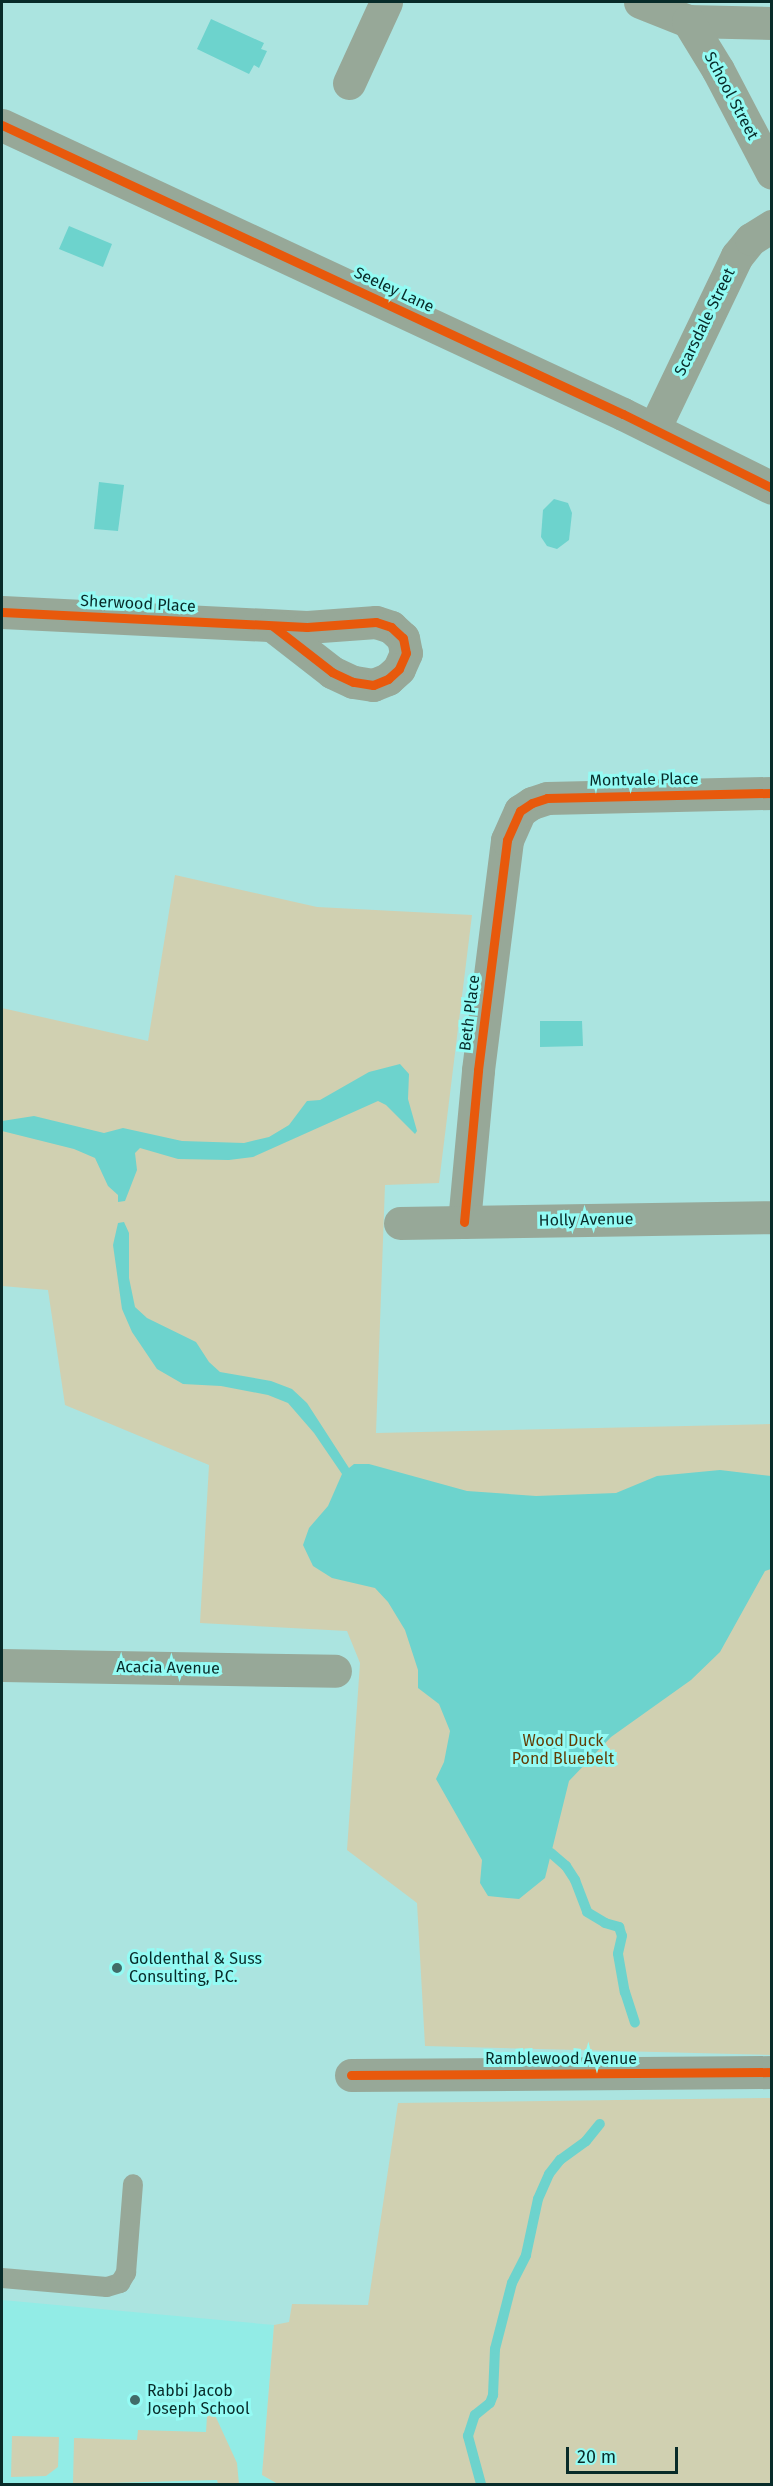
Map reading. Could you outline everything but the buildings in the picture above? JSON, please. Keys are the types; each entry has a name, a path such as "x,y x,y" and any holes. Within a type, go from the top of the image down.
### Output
{"street":[{"path":"349,83 386,2"},
{"path":"640,2 688,21 771,23"},
{"name":"School Street","path":"688,21 718,70 771,172"},
{"name":"Seeley Lane","path":"2,125 654,429 771,488"},
{"name":"Scarsdale Street","path":"654,429 737,256 751,239 771,226"},
{"name":"Sherwood Place","path":"2,612 273,626"},
{"name":"Montvale Place","path":"520,811 547,798 771,793"},
{"name":"Beth Place","path":"464,1221 478,1070 507,840 520,811"},
{"name":"Holly Avenue","path":"400,1223 771,1216"},
{"name":"Acacia Avenue","path":"2,1665 335,1671"},
{"name":"Ramblewood Avenue","path":"351,2075 771,2072"}],"lane":[{"path":"2,2278 107,2288 120,2283 126,2273 133,2184"}],"shaded area":[{"path":"211,19 264,43 261,49 267,51 259,68 254,65 249,74 197,49"},
{"path":"69,226 112,244 103,267 59,249"},
{"path":"99,482 124,485 118,531 94,529"},
{"path":"554,499 568,503 572,513 569,540 557,549 547,546 541,537 543,510"},
{"path":"540,1021 582,1021 583,1046 540,1047"},
{"path":"400,1064 409,1074 408,1099 417,1131 415,1134 386,1105 378,1101 253,1157 229,1160 178,1159 140,1148 135,1153 137,1170 125,1201 118,1202 118,1195 108,1186 95,1158 74,1149 2,1131 2,1121 34,1116 104,1133 123,1128 182,1141 244,1143 269,1137 289,1125 307,1101 320,1100 369,1072"},
{"path":"124,1222 129,1233 129,1278 135,1307 147,1318 196,1342 209,1362 220,1372 271,1381 292,1389 307,1403 349,1468 354,1464 369,1464 467,1491 536,1496 616,1493 657,1476 720,1470 771,1476 771,1569 765,1571 720,1652 691,1680 611,1737 569,1781 545,1878 519,1899 488,1896 480,1883 482,1860 436,1779 444,1762 450,1731 439,1704 418,1688 418,1670 405,1630 388,1602 375,1588 332,1578 313,1566 303,1545 309,1528 328,1506 342,1474 314,1433 288,1403 268,1395 221,1386 183,1384 157,1369 132,1332 122,1309 113,1245 118,1223"},
{"name":"Rabbi Jacob Joseph School","path":"2,2300 274,2325 262,2475 278,2484 2,2484"}],"green space":[{"name":"Wood Duck Pond Bluebelt","path":"175,875 317,907 472,915 439,1183 385,1185 376,1433 771,1424 771,2055 425,2046 417,1903 347,1850 360,1663 347,1631 200,1623 209,1465 65,1405 48,1290 2,1286 2,1008 148,1041"},
{"path":"771,2098 771,2484 278,2484 262,2475 274,2325 289,2322 292,2304 368,2305 398,2103"},
{"path":"208,2400 237,2463 239,2484 218,2484 217,2480 73,2484 74,2438 137,2440 138,2430 206,2432"},
{"path":"12,2436 59,2437 58,2467 46,2476 11,2477"}],"waterway":[{"path":"551,1853 566,1866 575,1880 587,1912 605,1923 619,1927 622,1936 618,1954 625,1992 635,2022"},
{"path":"481,2484 468,2436 475,2415 490,2403 493,2395 495,2349 512,2283 526,2255 538,2199 549,2174 560,2160 586,2141 600,2124"}],"cycle path":[{"path":"2,125 623,414 772,488"},
{"path":"2,612 307,627 376,622 391,627 403,638 406,653 399,669 388,679 373,685 353,682 332,672 273,626"},
{"path":"464,1222 478,1070 507,840 520,811 532,803 547,798 772,793"},
{"path":"351,2075 772,2072"}],"place":[{"name":"Goldenthal & Suss Consulting, P.C.","path":"117,1968"},
{"name":"Rabbi Jacob Joseph School","path":"135,2400"}]}
